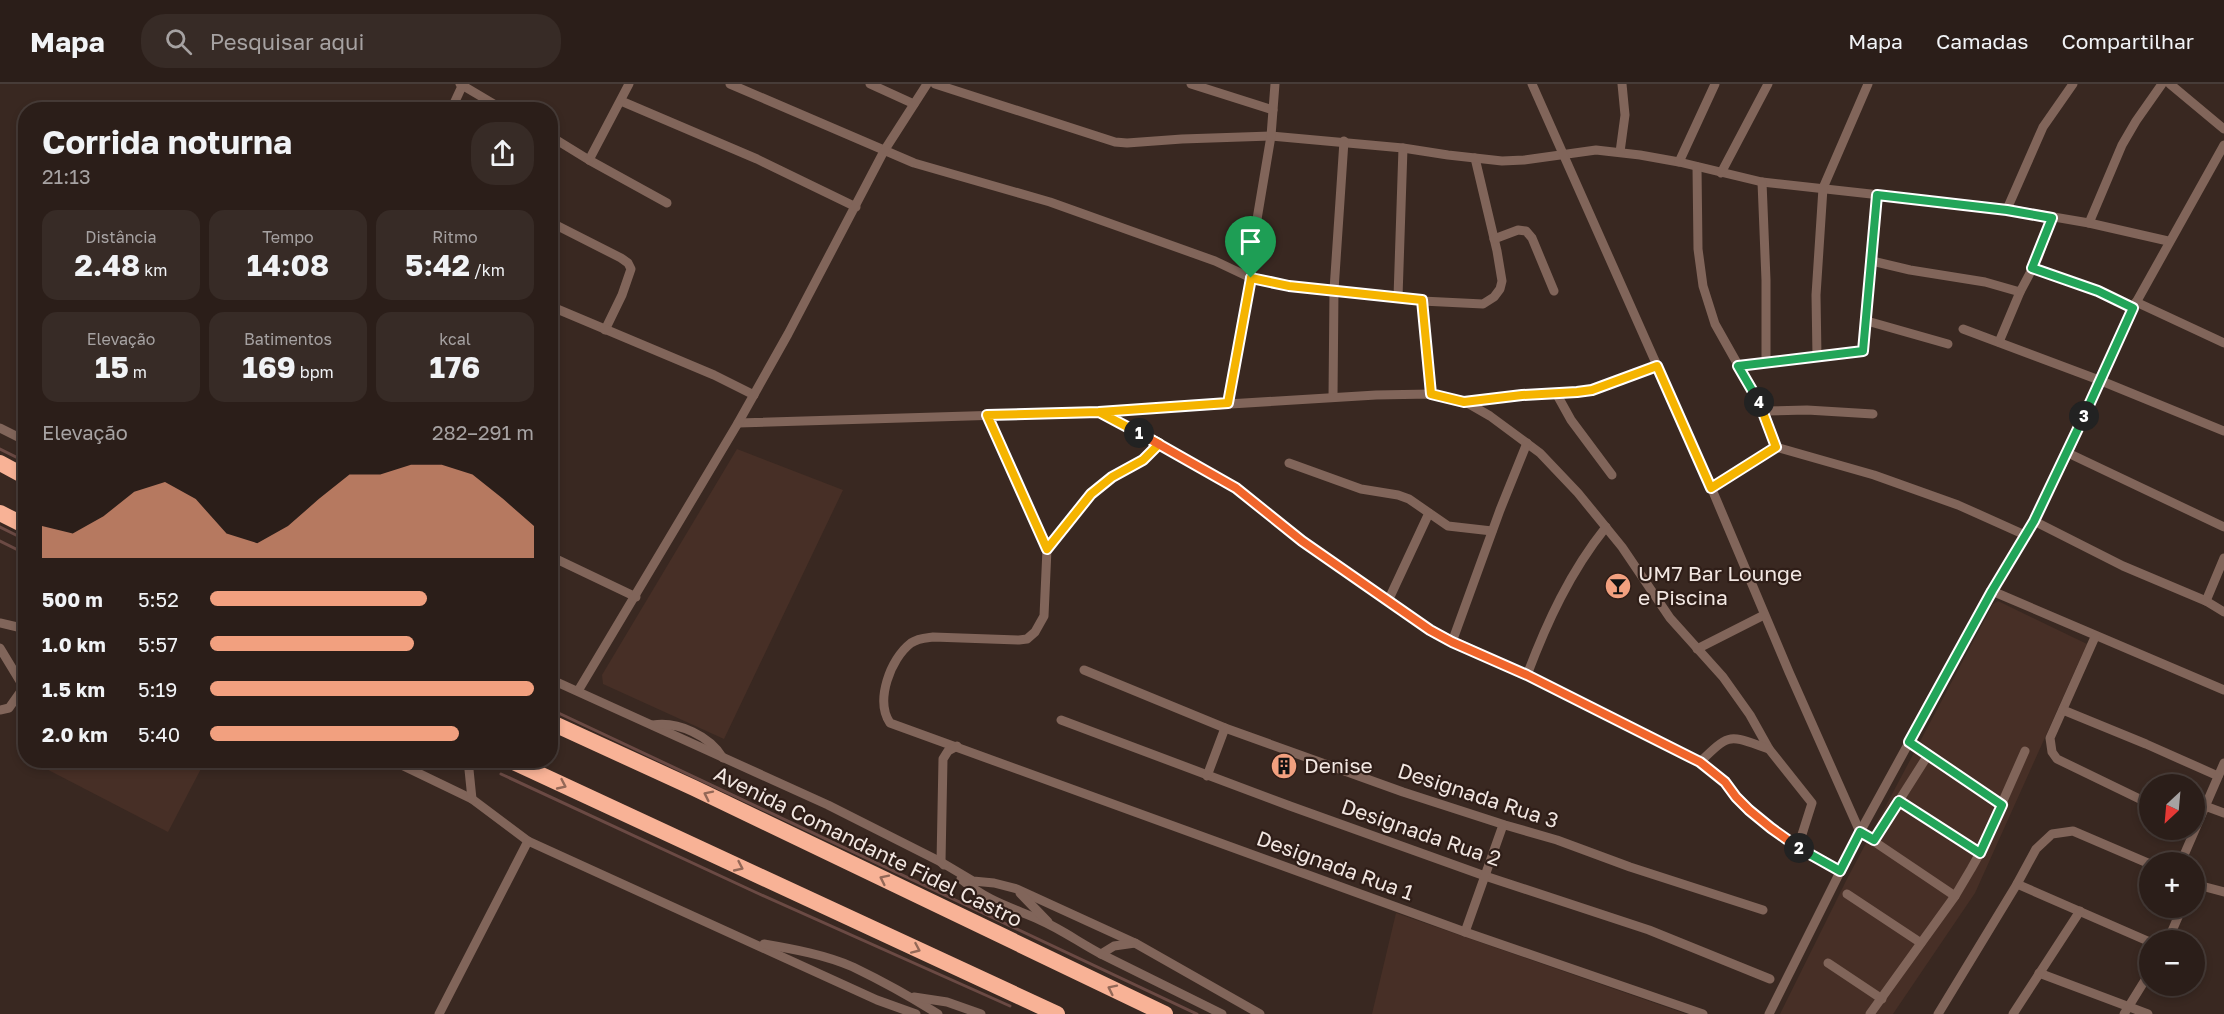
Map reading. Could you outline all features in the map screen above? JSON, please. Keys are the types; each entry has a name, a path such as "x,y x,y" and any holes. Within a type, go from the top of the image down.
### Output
{"highway":[{"path":"0,464 18,473"},
{"path":"0,513 18,522"},
{"name":"Avenida Comandante Fidel Castro","path":"558,726 694,788 1165,1014"},
{"path":"526,768 1057,1014"}],"street":[{"path":"454,102 462,84 491,102"},
{"path":"589,160 630,84"},
{"path":"730,84 914,163 1050,202 1215,261 1251,278 1289,286 1422,300 1483,304 1500,290 1502,281 1475,158"},
{"path":"870,84 914,104"},
{"path":"578,691 738,423 856,207 884,151 927,84"},
{"path":"934,84 1127,143 1271,136 1344,141 1475,158 1524,160 1585,150 1620,152 1679,162 1762,182 2007,210 2089,223 2168,241"},
{"path":"1191,84 1274,110"},
{"path":"1228,403 1251,278 1255,231 1271,136 1275,84"},
{"path":"1532,84 1860,832 1955,896"},
{"path":"1620,152 1625,105 1622,84"},
{"path":"1679,162 1716,84"},
{"path":"1721,173 1767,84"},
{"path":"1817,357 1816,295 1822,188 1868,84"},
{"path":"2007,210 2043,127 2073,84"},
{"path":"2089,223 2122,145 2162,84"},
{"path":"2170,84 2224,129"},
{"path":"621,100 758,159 856,207"},
{"path":"558,141 667,203"},
{"path":"1333,397 1334,290 1344,141"},
{"path":"1769,1014 1860,832 1992,591 2034,521 2068,453 2134,305 2168,241 2221,160 2224,145"},
{"path":"1398,297 1403,148"},
{"path":"1697,167 1698,249 1703,286 1715,324 1764,411 1776,447"},
{"path":"1762,182 1766,280 1766,362"},
{"path":"1738,366 1863,351 1877,195"},
{"path":"1999,342 2052,218"},
{"path":"558,226 621,258 628,263 631,269 622,295 605,330"},
{"path":"1494,239 1518,230 1527,231 1554,291"},
{"path":"1872,261 1985,282 2020,292"},
{"path":"2032,268 2134,305 2224,343"},
{"path":"1422,300 1431,394"},
{"path":"558,309 714,375 754,395"},
{"path":"1867,321 1948,344"},
{"path":"1963,329 2099,380 2224,431"},
{"path":"1464,402 1592,390 1657,366"},
{"path":"1556,393 1571,420 1612,475"},
{"path":"738,423 1099,412 1228,403 1288,402 1333,397 1431,394 1464,402 1490,416 1540,453 1606,527 1663,610 1723,677 1750,715 1769,749 1812,803 1798,847"},
{"path":"1764,411 1807,410 1873,414"},
{"path":"1099,412 1236,488 1294,535 1423,626 1452,642 1527,675 1700,762 1717,774 1755,815 1798,847 1840,871"},
{"path":"987,415 1047,549 1091,494 1112,477 1143,460 1159,444"},
{"path":"0,428 18,437"},
{"path":"1452,642 1527,443"},
{"path":"1711,488 1776,447 1884,478 1958,505 2025,535"},
{"path":"2068,453 2224,527"},
{"path":"1289,463 1361,489 1409,499 1456,529 1492,531"},
{"path":"1388,601 1429,513"},
{"path":"2034,521 2123,566 2206,601 2224,612"},
{"path":"1527,675 1539,643 1569,580 1606,527"},
{"name":"Designada Rua 1","path":"1047,549 1044,616 1039,627 1031,636 1019,640 933,637 919,639 903,650 895,663 884,694 883,706 890,723 1465,932 1703,1014"},
{"path":"2206,601 2224,558"},
{"path":"558,560 636,597"},
{"path":"1992,591 2224,690"},
{"path":"1697,649 1764,615"},
{"path":"0,623 18,627"},
{"path":"2095,636 2050,738 2052,752 2057,759 2139,799"},
{"path":"0,648 18,677"},
{"name":"Designada Rua 3","path":"1084,670 1225,728 1403,792 1557,840 1630,867 1763,910"},
{"path":"558,682 828,805 941,862 973,881 994,882 1017,889 1135,943 1260,1014"},
{"path":"0,710 9,708 18,695"},
{"path":"2063,710 2156,747 2218,776"},
{"name":"Designada Rua 2","path":"1062,720 1207,776 1485,876 1649,930 1770,979"},
{"path":"1207,776 1225,728"},
{"path":"1700,762 1721,742 1731,738 1769,749"},
{"path":"1909,742 2002,805"},
{"path":"941,862 943,759 948,751 957,746"},
{"path":"1870,1014 1955,896 1980,853 2025,751"},
{"path":"1874,840 1928,755"},
{"path":"2224,763 2205,806 2224,813"},
{"path":"408,768 472,799 528,841 877,1000 915,1014"},
{"path":"469,768 472,799"},
{"path":"1899,801 1980,853"},
{"path":"1465,932 1503,825"},
{"path":"1938,1014 2036,849 2052,834 2073,831 2139,859"},
{"path":"440,1014 528,841"},
{"path":"941,862 976,892 996,903 1051,926 1101,954 1222,1014"},
{"path":"2017,884 2139,937"},
{"path":"2205,887 2224,892"},
{"path":"1017,889 1051,926"},
{"path":"1847,894 1922,943"},
{"path":"2013,1014 2080,911"},
{"path":"748,941 790,949 851,966 938,1014"},
{"path":"1101,954 1114,946 1135,943"},
{"path":"1828,963 1882,999"},
{"path":"2039,973 2126,1010 2148,1014"},
{"path":"2126,1010 2139,989"},
{"path":"909,996 947,1002 981,1014"}],"shaded area":[{"path":"737,449 843,490 724,739 603,684 602,675"},
{"path":"1998,601 2087,644 1975,893 1893,1014 1780,1014 1848,877 1993,604"},
{"path":"45,768 201,768 168,832"},
{"path":"1396,913 1686,1014 1372,1014"}],"waterway":[{"path":"0,449 18,458"},
{"path":"0,527 18,536"},
{"path":"0,541 18,550"},
{"path":"558,713 1197,1014"},
{"path":"501,774 755,892 1010,1006"}],"place":[{"name":"UM7 Bar Lounge e Piscina","path":"1618,586"},
{"name":"Denise","path":"1284,766"}],"route":[{"path":"1251,278 1228,403 1099,412 1159,444 1143,460 1112,477 1091,494 1047,549 987,415 1099,412 1209,471 1227,482 1302,541 1430,630 1527,675 1700,762 1717,774 1736,797 1771,828 1789,842 1840,871 1860,832 1874,840 1899,801 1980,853 2002,805 1972,787 1909,742 1992,591 2034,521 2068,453 2133,308 2098,291 2032,268 2052,218 2007,210 1877,195 1863,351 1830,357 1750,363 1738,366 1764,411 1776,447 1711,488 1657,366 1592,390 1464,402 1431,394 1422,300 1289,286 1251,278"}]}
